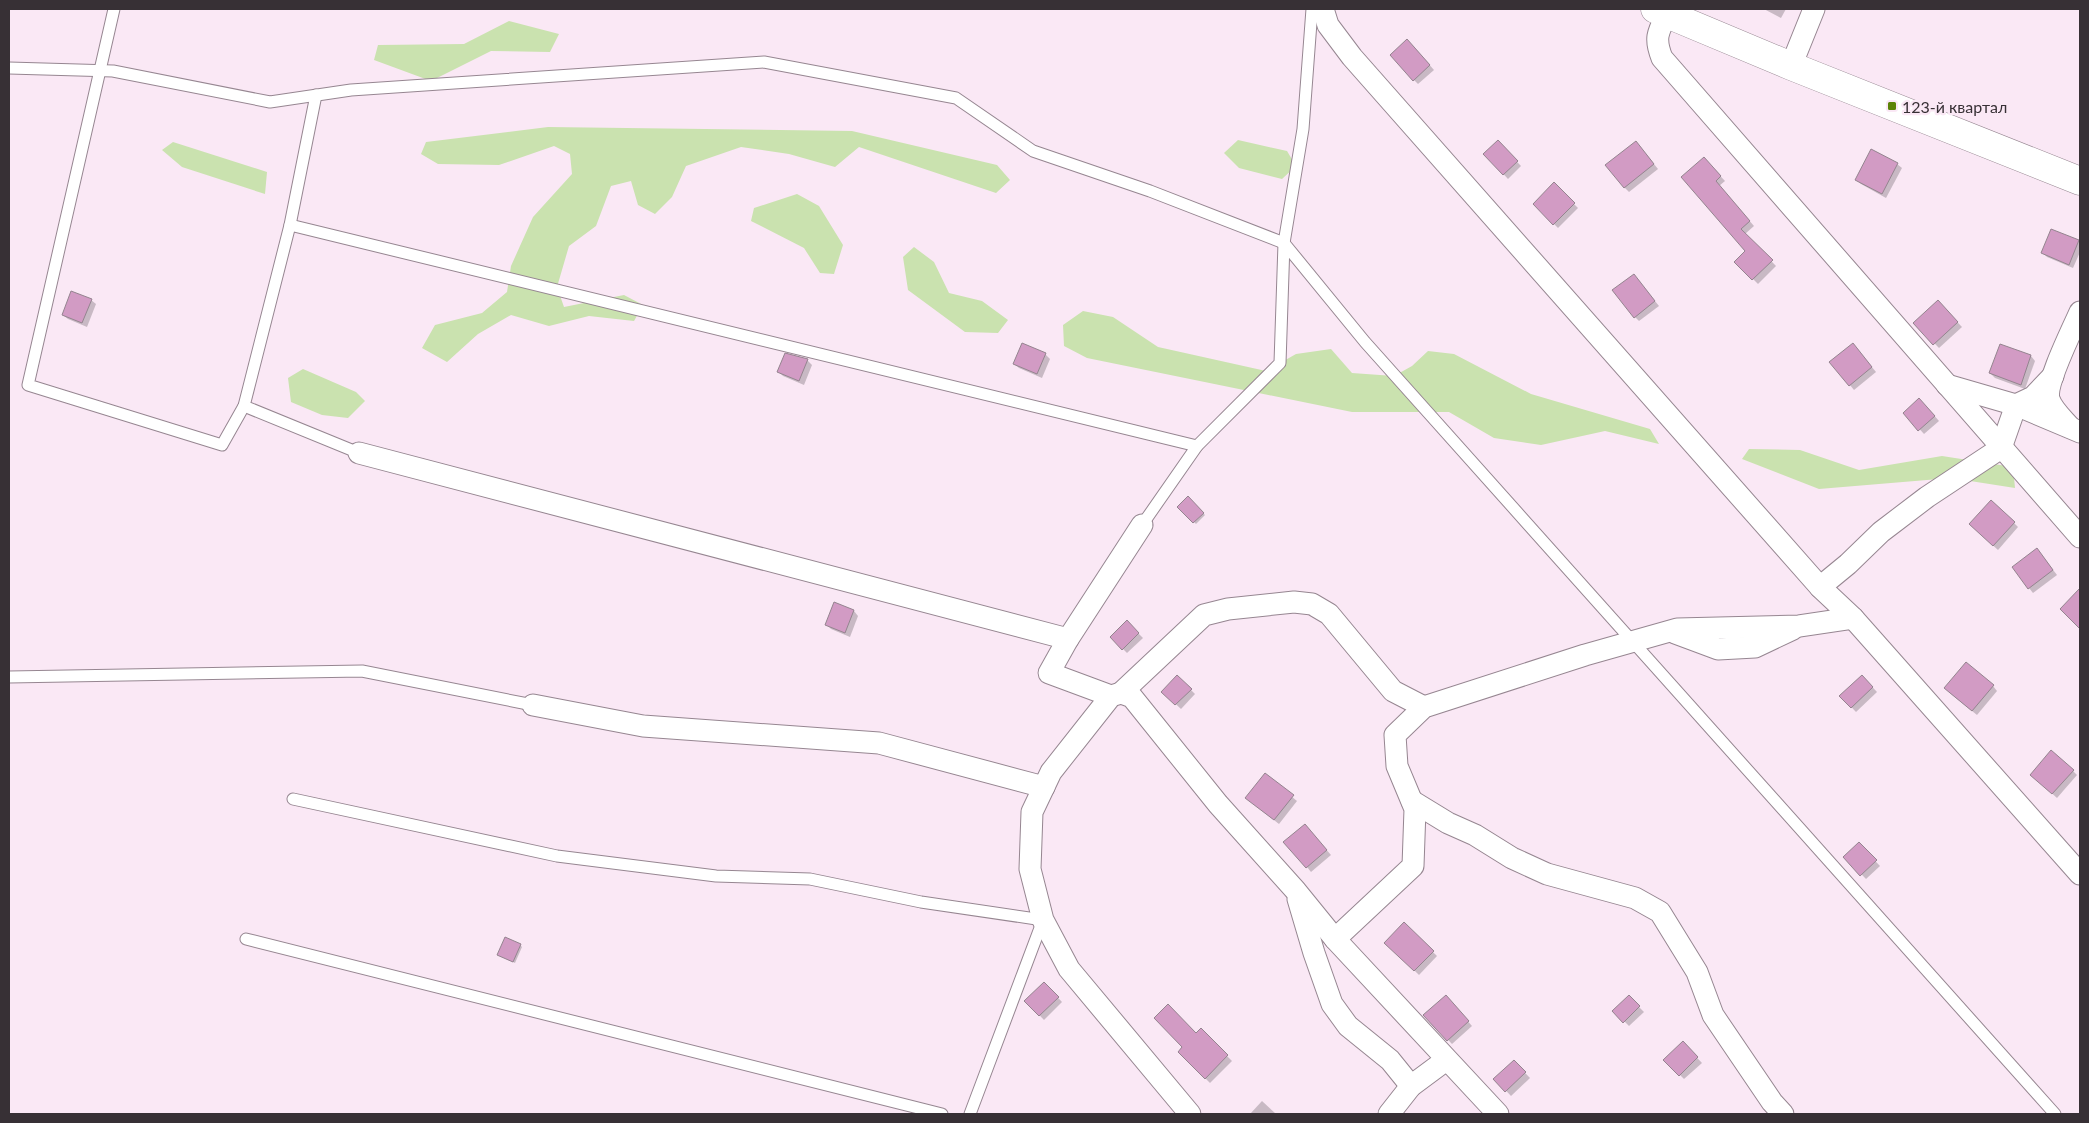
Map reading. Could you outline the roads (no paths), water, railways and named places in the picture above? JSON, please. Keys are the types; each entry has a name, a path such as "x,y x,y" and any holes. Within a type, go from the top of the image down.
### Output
{"street":[{"path":"1323,9 1328,25 1352,57 1820,588 1853,618 2080,874"},
{"path":"1791,66 1814,9"},
{"path":"2080,181 1791,66 1661,11 1657,46 1662,58 2080,537"},
{"path":"2076,430 2055,410 2048,397 2053,376 2080,312"},
{"path":"1820,588 1848,564 1880,532 2001,448 2016,405 2033,397 2053,376"},
{"path":"1947,385 2016,405 2076,430"},
{"path":"359,453 1068,639"},
{"path":"1142,526 1068,639 1049,673 1116,695 1132,697 1218,804 1296,891 1335,939 1498,1114"},
{"path":"1190,1114 1069,969 1043,920 1030,870 1032,812 1051,772 1116,695 1204,615 1228,609 1294,602 1312,604 1329,614 1392,691 1424,707"},
{"path":"1335,939 1414,866 1414,810 1397,766 1396,734 1424,707 1677,629 1799,626 1853,618"},
{"path":"533,705 644,726 879,743 1044,787"},
{"path":"1412,801 1448,822 1475,834 1512,858 1547,874 1635,898 1660,912 1697,972 1713,1015 1772,1102 1783,1114"},
{"path":"1296,891 1311,945 1332,1004 1348,1026 1390,1060 1411,1086"},
{"path":"1311,945 1351,956"},
{"path":"1389,1114 1411,1086 1446,1060"}],"lane":[{"path":"114,9 28,385 222,445 244,406 290,225 316,95"},
{"path":"1142,526 1198,446 1280,363 1284,243 1303,129 1312,9"},
{"path":"9,68 113,71 270,102 361,90 764,62 956,98 1033,151 1150,191 1284,243 1365,342 2055,1114"},
{"path":"290,225 1198,446"},
{"path":"244,406 359,453"},
{"path":"9,677 362,671 533,705"},
{"path":"293,799 557,856 716,876 810,879 921,902 1043,920 970,1114"},
{"path":"246,940 942,1114"}],"place":[{"name":"123-й квартал","path":"1892,106"}]}
